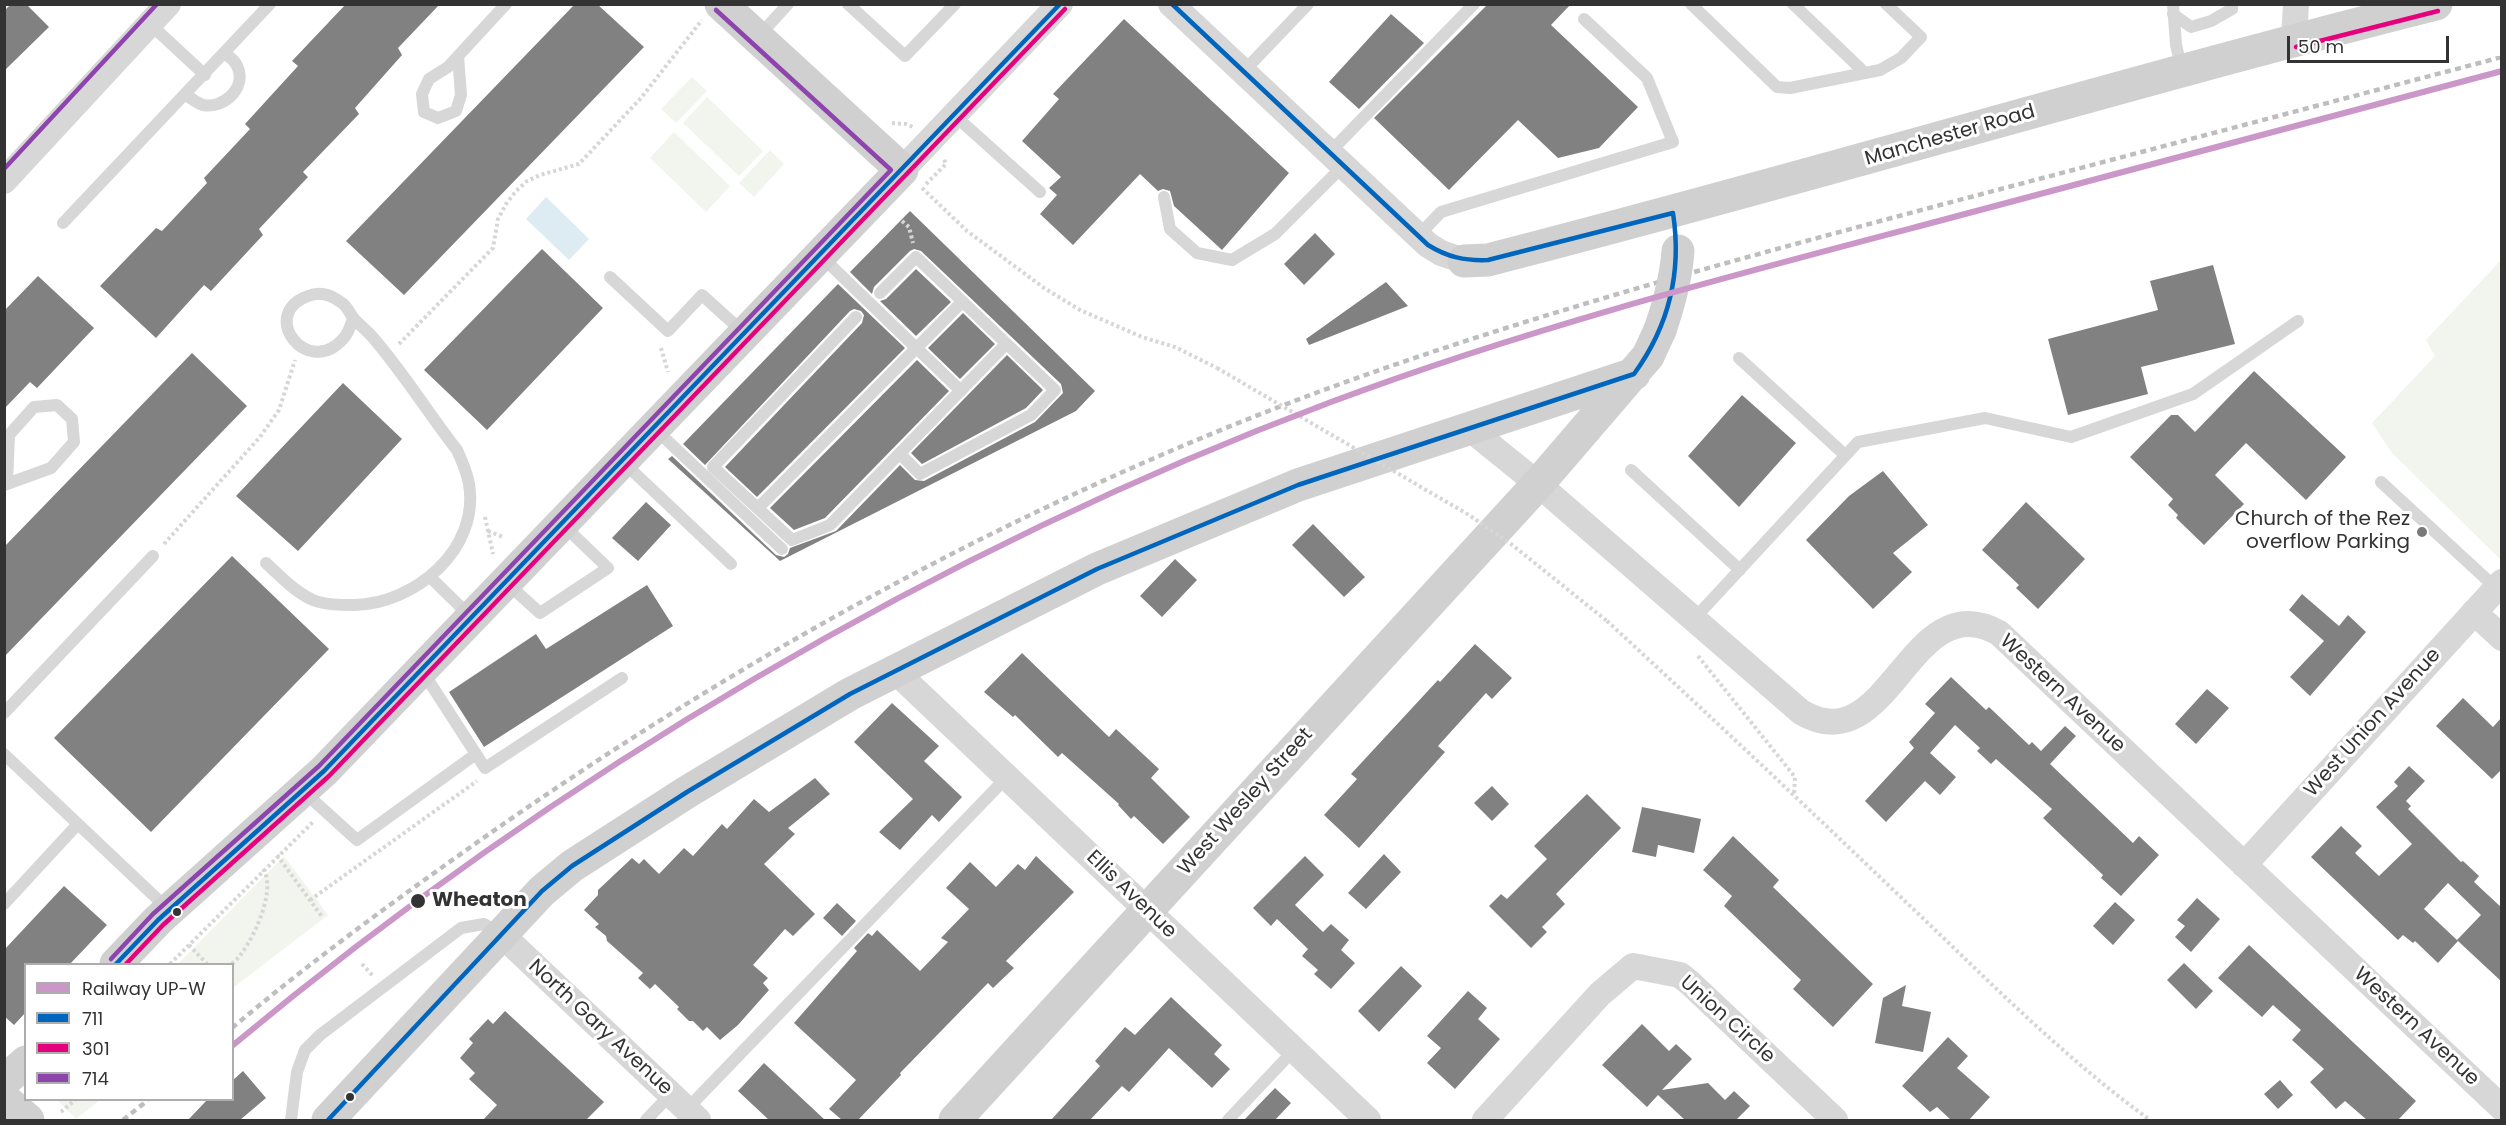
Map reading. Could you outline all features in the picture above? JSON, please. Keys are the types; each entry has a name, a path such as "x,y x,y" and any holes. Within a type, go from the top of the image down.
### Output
{"street":[{"path":"6,177 168,4"},
{"path":"117,963 169,910 310,805 422,670 472,617 500,568 562,523 819,254 912,179 954,115 1060,4"},
{"path":"1171,4 1418,236 1441,253 1464,261"},
{"path":"2294,40 2296,4"},
{"name":"Manchester Road","path":"1464,261 1488,261 1673,213 2414,7"},
{"path":"713,11 757,38 912,179"},
{"name":"West Wesley Street","path":"955,1120 1538,484 1634,374 1648,356 1660,330 1672,288 1678,251 1673,213"},
{"path":"328,1120 542,891 572,866 687,792 850,694 1098,568 1187,530 1298,485 1634,374"},
{"path":"1470,429 1538,484"},
{"name":"Western Avenue","path":"1538,484 1802,712 1813,719 1840,722 1864,710 1878,698 1930,640 1941,632 1965,623 1988,627 1999,633 2502,1108"},
{"name":"West Union Avenue","path":"2244,865 2499,585"},
{"path":"2474,612 2502,638"},
{"name":"Ellis Avenue","path":"894,670 1368,1120"},
{"name":"North Gary Avenue","path":"502,935 685,1108"},
{"name":"Union Circle","path":"1485,1120 1600,994 1633,966 1680,975 1690,982 1834,1120"},
{"path":"4,1081 24,1064"},
{"path":"4,1099 28,1120"}],"lane":[{"path":"63,224 270,4"},
{"path":"458,56 461,95 456,111 438,118 424,112 422,94 429,79 448,66 506,4"},
{"path":"757,38 788,4"},
{"path":"848,4 905,56 955,4"},
{"path":"1243,72 1308,4"},
{"path":"1164,197 1170,229 1197,253 1232,260 1275,234 1336,159 1474,4"},
{"path":"1691,4 1777,87 1790,88 1880,69 1901,58 1921,37 1886,4"},
{"path":"1793,4 1864,72"},
{"path":"2173,9 2191,27 2211,21 2232,9 2232,4"},
{"path":"2173,9 2176,45 2183,71"},
{"path":"1418,236 1442,212 1673,142 1647,78 1584,19"},
{"path":"150,24 205,75"},
{"path":"186,95 203,105 217,104 229,99 235,92 239,79 238,68 225,54"},
{"path":"954,115 1040,192"},
{"path":"819,254 961,391"},
{"path":"880,293 916,257 1055,390 1031,415 920,474 900,454"},
{"path":"610,277 668,331 702,295 743,333"},
{"path":"266,563 298,591 313,600 332,604 373,604 412,590 430,577 456,546 466,523 470,486 457,450 375,339 353,318 345,305 331,295 315,293 293,303 288,313 287,325 291,338 300,348 318,352 332,348 345,338 353,318"},
{"path":"758,508 962,302"},
{"path":"856,317 713,467 792,540 830,525 1006,345"},
{"path":"1694,619 1858,442 1985,418 2071,437 2193,394 2298,321"},
{"path":"1739,358 1845,455"},
{"path":"57,405 72,419 74,442 51,468 6,484 9,435 34,407 57,405"},
{"path":"653,428 782,549"},
{"path":"621,460 731,564"},
{"path":"1631,470 1740,570"},
{"path":"2381,482 2499,585"},
{"path":"500,568 540,613 608,568 562,523"},
{"path":"4,713 153,556"},
{"path":"430,577 472,617"},
{"path":"422,670 485,768 622,678"},
{"path":"4,754 169,910"},
{"path":"310,805 357,840 476,754"},
{"path":"646,1120 685,1108 1007,777"},
{"path":"4,904 77,825"},
{"path":"291,1120 297,1072 305,1050 320,1035 461,928 484,924 502,935"},
{"path":"1228,1120 1294,1050"}],"path":[{"path":"399,344 493,248 498,219 516,191 527,181 540,175 579,164 641,98 713,11"},
{"path":"943,157 946,164 912,179 968,231 1044,288 1080,310 1142,337 1175,347 1217,368 1469,515 1511,544 1607,621 1794,795 2035,1025 2108,1090 2150,1120"},
{"path":"902,221 909,227"},
{"path":"661,348 668,372"},
{"path":"153,556 260,438 279,410 296,359"},
{"path":"484,513 500,568"},
{"path":"488,531 503,537"},
{"path":"1691,648 1795,777 1794,795"},
{"path":"310,900 480,779 485,768"},
{"path":"171,963 277,855 310,805"},
{"path":"277,855 323,918"},
{"path":"233,963 245,951 264,908 267,875 263,869"},
{"path":"189,945 206,963"},
{"path":"61,1112 74,1101"}],"shaded area":[{"path":"692,77 707,91 676,123 661,109"},
{"path":"707,97 763,151 739,176 683,123"},
{"path":"674,132 730,186 706,212 650,158"},
{"path":"770,150 784,164 754,197 739,183"},
{"path":"546,197 589,239 569,260 526,219"},
{"path":"2501,260 2502,560 2392,453 2372,423 2435,356 2426,340"},
{"path":"284,856 328,915 234,987 234,963 179,963"},
{"path":"58,1101 99,1101 76,1119"}],"building":[{"path":"11,4 26,4 49,27 4,71 4,11"},
{"path":"346,4 440,4 398,48 402,55 355,108 359,114 303,172 308,177 259,229 263,235 211,291 204,285 156,338 100,286 156,228 162,231 207,183 204,178 250,129 245,124 298,66 292,61"},
{"path":"575,4 597,4 644,47 404,295 346,241"},
{"path":"1488,4 1571,4 1551,25 1638,107 1599,148 1558,158 1518,120 1449,190 1374,118"},
{"path":"1391,14 1424,43 1359,109 1329,82"},
{"path":"1124,19 1289,173 1222,250 1174,206 1170,191 1163,189 1158,191 1140,174 1073,245 1040,214 1057,195 1049,188 1061,177 1022,141 1059,99 1053,94"},
{"path":"910,211 1095,391 1076,411 780,561 668,459 672,456 776,555 784,557 790,548 836,531 900,465 915,480 924,481 1035,422 1063,393 1061,384 921,251 914,249 910,251 874,287 872,294 850,272"},
{"path":"1315,233 1335,254 1304,285 1284,264"},
{"path":"542,249 603,308 487,430 424,370"},
{"path":"2213,265 2235,344 2141,367 2148,394 2068,415 2048,339 2158,310 2150,281"},
{"path":"916,269 951,302 916,336 880,301 886,299"},
{"path":"38,276 94,328 37,388 30,382 4,409 4,311"},
{"path":"1386,282 1408,306 1309,345 1306,339"},
{"path":"838,284 905,348 757,497 725,467 862,323 864,315 861,311 854,309 850,311 705,465 683,444"},
{"path":"963,313 995,344 960,379 928,348"},
{"path":"192,353 247,406 4,657 4,547"},
{"path":"1007,355 1043,390 1026,408 922,464 911,453"},
{"path":"917,360 949,391 825,518 794,530 770,508"},
{"path":"2254,371 2346,457 2306,500 2246,443 2215,475 2244,504 2204,545 2176,518 2178,515 2168,505 2173,499 2130,457 2171,415 2178,415 2195,432"},
{"path":"343,383 402,439 298,551 236,496"},
{"path":"1742,395 1796,443 1739,507 1688,456"},
{"path":"1883,471 1928,525 1893,553 1912,572 1873,609 1806,540 1849,496"},
{"path":"646,502 671,525 638,561 612,538"},
{"path":"2026,502 2085,559 2038,609 2016,588 2019,585 1982,550"},
{"path":"1313,524 1365,577 1344,597 1292,545"},
{"path":"232,556 329,649 151,832 54,738"},
{"path":"1175,559 1197,580 1162,617 1140,596"},
{"path":"647,585 673,626 484,747 449,692 536,634 546,649"},
{"path":"2302,594 2339,626 2348,615 2366,632 2310,696 2290,677 2324,641 2289,610"},
{"path":"1475,644 1512,678 1492,699 1486,693 1438,746 1445,752 1359,848 1324,815 1357,779 1351,774 1438,680 1440,682"},
{"path":"1022,653 1109,737 1116,729 1159,769 1151,778 1190,817 1163,844 1134,816 1131,819 1119,804 1062,753 1058,757 1015,715 1013,717 984,692"},
{"path":"1951,677 1986,710 1989,707 2029,745 2032,742 2041,751 2065,726 2076,736 2050,764 2133,843 2139,836 2159,855 2121,896 2101,878 2103,875 2043,818 2052,809 1996,759 1991,764 1977,751 1980,748 1955,725 1930,753 1956,777 1940,795 1925,781 1886,822 1865,801 1914,748 1909,742 1935,713 1925,704"},
{"path":"2207,689 2229,708 2196,744 2175,724"},
{"path":"2463,698 2493,727 2502,717 2502,769 2492,779 2436,726"},
{"path":"892,703 939,746 924,761 962,797 939,822 932,815 900,850 879,832 913,799 854,742"},
{"path":"2409,766 2425,781 2406,801 2411,806 2408,809 2461,862 2463,861 2479,876 2474,882 2502,908 2502,982 2458,941 2438,963 2415,941 2413,943 2403,935 2398,940 2311,857 2341,826 2362,846 2355,853 2379,876 2412,844 2376,807 2398,786 2394,782","holes":["2448,883 2481,915 2457,940 2424,909"]},
{"path":"815,778 830,794 788,828 795,834 764,864 815,914 793,936 785,929 753,965 768,978 763,983 769,990 738,1025 720,1040 707,1027 703,1031 693,1021 689,1021 677,1009 679,1007 655,984 650,989 638,978 643,973 607,941 606,936 595,927 599,924 584,910 598,895 598,890 632,858 639,864 644,859 659,874 684,848 693,856 722,824 727,829 754,799 769,812"},
{"path":"1492,786 1509,804 1492,821 1474,803"},
{"path":"1587,794 1621,828 1556,894 1565,904 1542,927 1547,932 1531,948 1489,906 1501,894 1507,899 1547,859 1534,846"},
{"path":"1642,807 1701,819 1694,853 1658,845 1656,857 1632,852"},
{"path":"1733,836 1779,880 1773,887 1873,984 1833,1027 1793,989 1801,980 1724,906 1732,896 1703,870"},
{"path":"1384,854 1401,872 1366,909 1348,893"},
{"path":"1036,856 1074,892 1006,961 1014,968 993,988 988,983 900,1073 901,1075 858,1120 842,1120 829,1109 856,1080 794,1023 857,951 854,948 868,933 872,936 877,930 920,971 948,942 941,938 969,909 946,888 970,862 996,887 1018,864 1025,870"},
{"path":"1305,856 1324,875 1295,905 1323,932 1331,924 1349,940 1341,950 1355,963 1331,989 1314,974 1318,970 1302,956 1308,949 1277,919 1271,926 1253,908"},
{"path":"64,886 107,925 71,963 24,963 24,1014 14,1025 4,1016 4,950"},
{"path":"2197,898 2220,919 2191,952 2175,937 2185,926 2177,920"},
{"path":"2115,902 2135,920 2113,945 2093,926"},
{"path":"837,903 856,921 842,936 823,918"},
{"path":"2249,945 2416,1101 2398,1120 2367,1120 2345,1101 2336,1109 2310,1082 2324,1069 2292,1040 2301,1030 2273,1005 2262,1017 2218,978"},
{"path":"2184,963 2213,991 2196,1009 2167,980"},
{"path":"1401,966 1422,986 1379,1032 1358,1011"},
{"path":"1906,985 1902,1006 1931,1012 1923,1052 1875,1043 1883,998"},
{"path":"1468,991 1487,1008 1478,1019 1500,1039 1455,1089 1427,1063 1441,1048 1427,1036"},
{"path":"1171,997 1222,1045 1214,1054 1230,1069 1212,1088 1169,1048 1129,1092 1122,1086 1090,1120 1051,1120 1100,1066 1095,1061 1125,1027 1135,1035"},
{"path":"505,1011 604,1102 586,1120 483,1120 497,1105 469,1079 475,1073 460,1058 473,1043 469,1039 488,1019 493,1024"},
{"path":"1642,1024 1669,1051 1676,1044 1692,1059 1662,1090 1708,1083 1725,1100 1734,1091 1750,1106 1736,1120 1685,1120 1658,1095 1647,1107 1602,1065"},
{"path":"1948,1037 1968,1056 1957,1068 1990,1097 1969,1120 1951,1120 1937,1107 1930,1112 1902,1086"},
{"path":"764,1063 825,1120 769,1120 738,1091"},
{"path":"243,1071 266,1098 240,1120 188,1120 206,1101 234,1101 234,1079"},
{"path":"2280,1080 2293,1095 2278,1109 2264,1094"},
{"path":"1275,1088 1291,1103 1275,1120 1244,1120"}],"railway":[{"path":"234,1026 320,957 472,846 573,777 780,648 887,588 996,532 1218,431 1407,360 1636,289 1867,225 2502,57"},
{"path":"123,1120 147,1101"}],"rail line":[{"name":"UP-W","path":"234,1044 356,947 484,853 618,763 755,678 896,599 1039,527 1184,461 1331,402 1403,376 1623,306 2502,71"}],"transit line":[{"name":"714","path":"4,169 157,4"},
{"name":"711","path":"117,963 158,920 324,771 1060,4"},
{"name":"711","path":"1172,4 1428,245 1442,253 1464,259 1488,260 1673,213"},
{"name":"301","path":"127,963 163,925 329,776 1065,9"},
{"name":"714","path":"111,959 153,914 319,766 891,170 716,10"},
{"name":"301","path":"2296,47 2438,11"},
{"name":"711","path":"1634,374 1656,337 1670,298 1676,256 1673,213"},
{"name":"711","path":"328,1120 542,891 572,866 687,792 850,694 1097,569 1298,485 1634,374"}],"place":[{"name":"Church of the Rez overflow Parking","path":"2422,532"},
{"name":"Wheaton","path":"418,901"}]}
